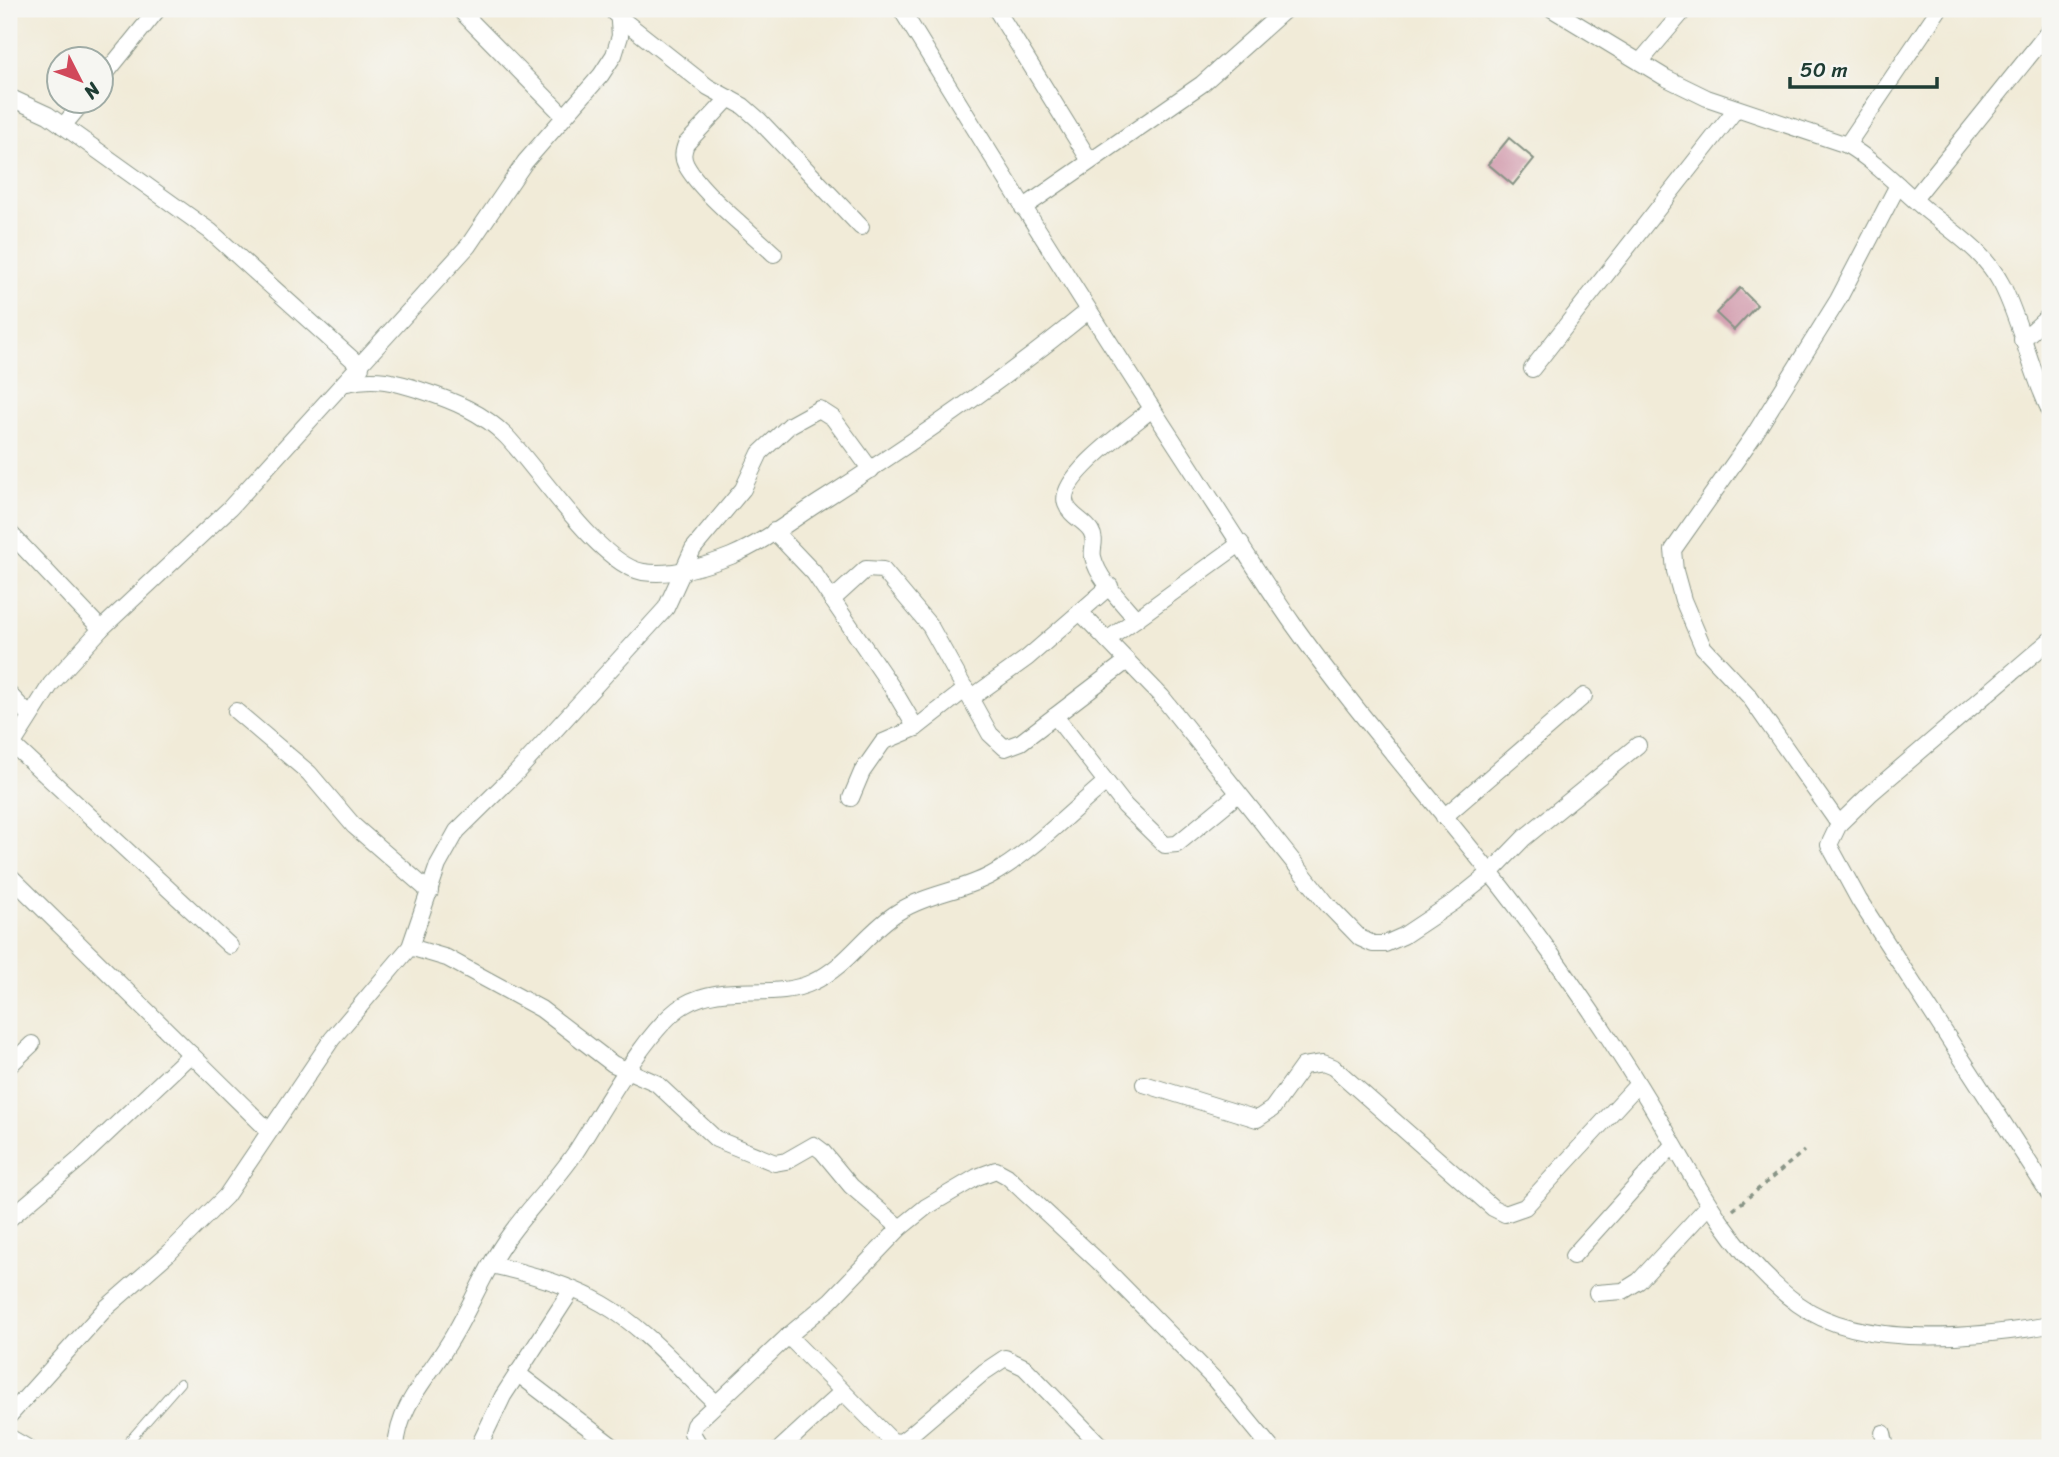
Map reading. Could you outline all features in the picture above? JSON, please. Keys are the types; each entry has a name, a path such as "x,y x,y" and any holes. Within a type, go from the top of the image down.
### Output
{"street":[{"path":"116,61 158,9"},
{"path":"459,9 564,116"},
{"path":"901,9 1088,311 1241,543 1348,699 1546,946 1637,1085 1709,1205 1749,1256 1784,1292 1814,1314 1858,1329 1930,1335 1997,1335 2050,1325"},
{"path":"996,9 1090,162"},
{"path":"1023,208 1202,84 1286,9"},
{"path":"1552,9 1640,62 1707,98 1847,145 1866,156 1962,238 1995,273 2022,340 2032,374 2050,411"},
{"path":"1640,62 1685,9"},
{"path":"1847,145 1939,9"},
{"path":"230,946 10,747 51,684 101,629 203,535 361,367 468,246 504,191 601,75 614,55 620,36 615,12"},
{"path":"615,12 688,72 743,106 776,135 861,227"},
{"path":"1914,199 2050,30"},
{"path":"9,97 63,126 219,238 361,367"},
{"path":"729,98 686,144 682,153 695,179 774,254"},
{"path":"1532,369 1736,109"},
{"path":"63,126 71,116"},
{"path":"1839,824 1749,696 1703,647 1683,600 1675,571 1673,550 1754,435 1838,300 1898,185"},
{"path":"346,383 378,378 462,405 506,437 572,514 616,559 647,573 684,569 732,555 774,531 871,470 978,397 1088,311"},
{"path":"2022,340 2050,315"},
{"path":"9,1416 106,1308 206,1218 226,1196 332,1039 411,947 443,853 457,831 515,774 657,618 674,596 693,549 743,489 760,453 790,425 819,409 833,418 871,470"},
{"path":"1136,619 1093,559 1095,540 1091,530 1069,510 1065,491 1079,472 1152,409"},
{"path":"774,531 782,543 808,565 893,689 916,728"},
{"path":"9,532 101,629"},
{"path":"1107,640 1241,543"},
{"path":"832,600 866,569 875,567 883,570 930,626 990,734 1005,748 1021,742 1127,661"},
{"path":"851,798 862,772 883,741 916,728 1013,669 1111,586"},
{"path":"1080,612 1162,697 1345,925 1373,944 1385,944 1403,936 1489,874 1524,838 1638,745"},
{"path":"2050,640 1888,777 1839,824 1829,845 1841,872 2050,1195"},
{"path":"9,694 29,715"},
{"path":"1444,817 1584,696"},
{"path":"236,711 309,773 354,826 430,892"},
{"path":"1055,716 1139,822 1165,845 1177,844 1238,794"},
{"path":"396,1448 398,1430 407,1407 452,1338 491,1265 526,1212 575,1153 659,1030 684,1005 701,998 738,992 783,990 816,981 838,968 895,913 1003,868 1106,782"},
{"path":"9,876 269,1131"},
{"path":"411,947 447,958 541,1009 628,1072 656,1083 716,1139 775,1163 786,1161 814,1145 851,1186 900,1228"},
{"path":"9,1066 32,1044"},
{"path":"9,1219 82,1157 191,1054"},
{"path":"1144,1084 1257,1119 1272,1109 1303,1066 1323,1063 1333,1067 1493,1208 1505,1214 1525,1207 1637,1085"},
{"path":"1573,1256 1673,1145"},
{"path":"701,1448 692,1433 694,1425 788,1336 830,1301 900,1228 926,1207 987,1172 996,1170 1007,1176 1099,1262 1215,1380 1271,1448"},
{"path":"1597,1293 1623,1291 1639,1280 1709,1205"},
{"path":"491,1265 519,1271 590,1297 618,1314 716,1403"},
{"path":"478,1448 517,1373 571,1291"},
{"path":"788,1336 892,1441 901,1442 994,1363 1005,1358 1014,1360 1103,1448"},
{"path":"517,1373 615,1448"},
{"path":"781,1448 842,1392"},
{"path":"9,1437 28,1448"}],"lane":[{"path":"123,1448 180,1383"}],"path":[{"path":"1721,1220 1804,1152"}],"building":[{"path":"1509,138 1534,159 1513,185 1488,164"},
{"path":"1740,288 1757,305 1734,330 1716,313"}]}
